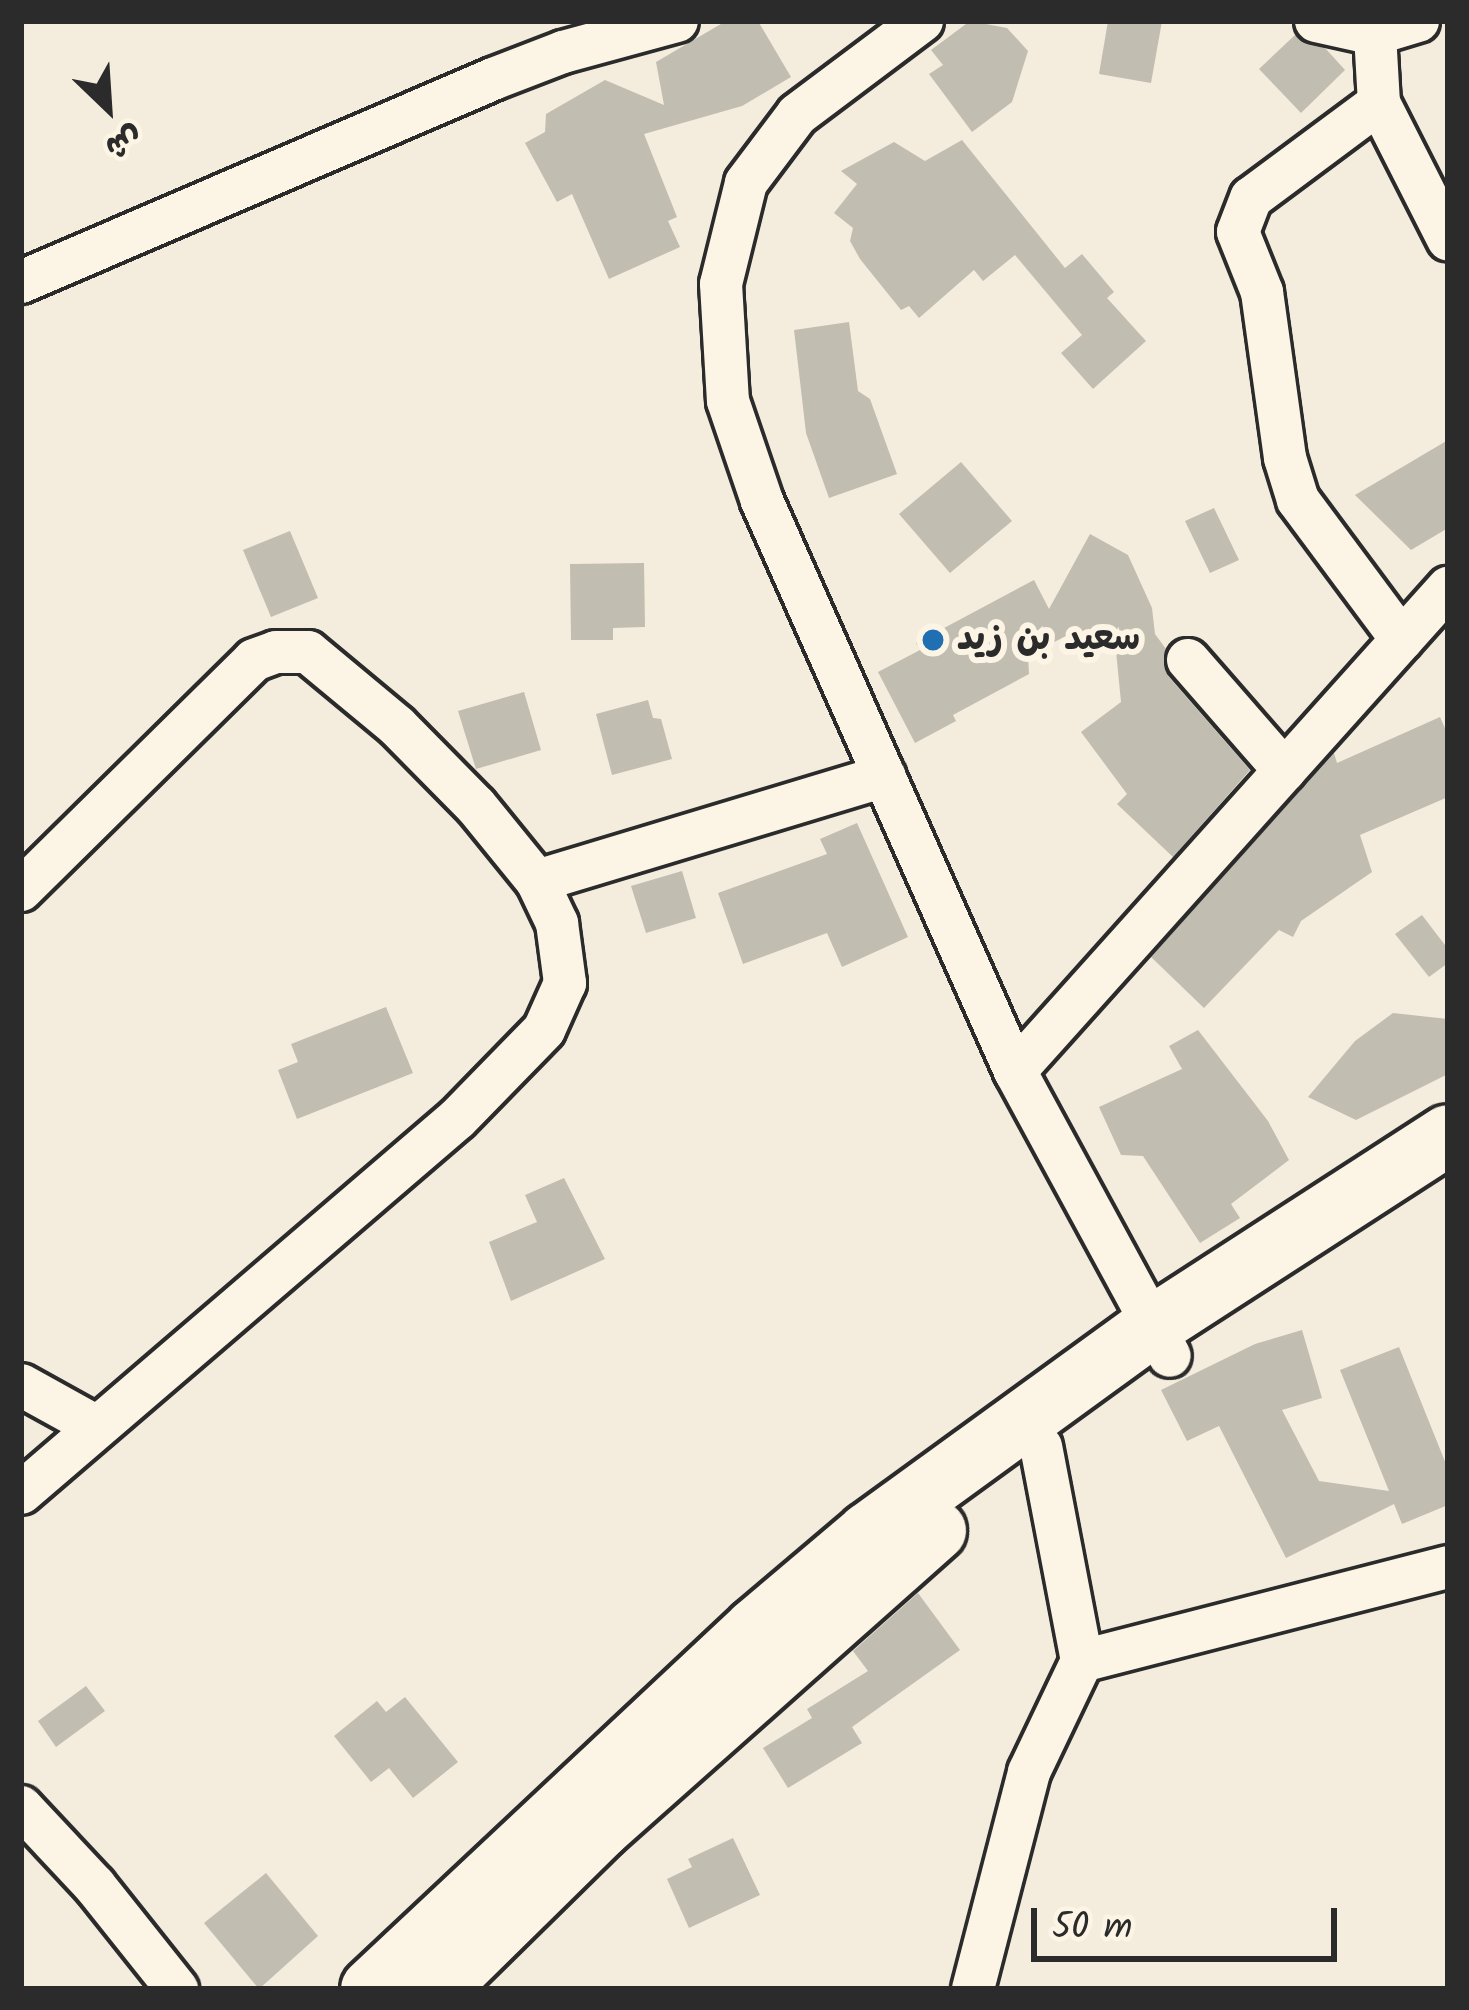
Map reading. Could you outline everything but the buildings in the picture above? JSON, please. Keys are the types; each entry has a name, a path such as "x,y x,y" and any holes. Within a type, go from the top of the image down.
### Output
{"street":[{"path":"21,282 475,86 563,52 676,21"},
{"path":"922,21 827,88 772,146 746,183 721,284 723,357 741,449 1015,1071 1161,1341"},
{"path":"1316,21 1375,34 1418,21"},
{"path":"1375,34 1379,103 1448,239"},
{"path":"1379,103 1251,198 1238,232 1262,292 1285,458 1298,500 1402,640"},
{"path":"1015,1071 1448,588"},
{"path":"21,890 254,660 276,652 308,652 339,672 476,806 537,881 565,952 565,982 544,1030 458,1119 21,1493"},
{"path":"1188,660 1285,771"},
{"path":"537,881 884,776"},
{"path":"437,1989 601,1828 902,1558 1041,1448 1161,1341 1448,1135"},
{"path":"371,1989 772,1614 955,1465 1448,1176"},
{"path":"21,1384 97,1427"},
{"path":"973,1989 1029,1772 1082,1661 1041,1448"},
{"path":"1082,1661 1448,1567"},
{"path":"21,1808 95,1886 177,1989"}],"place":[{"name":"سعيد بن زيد","path":"933,640"}]}
